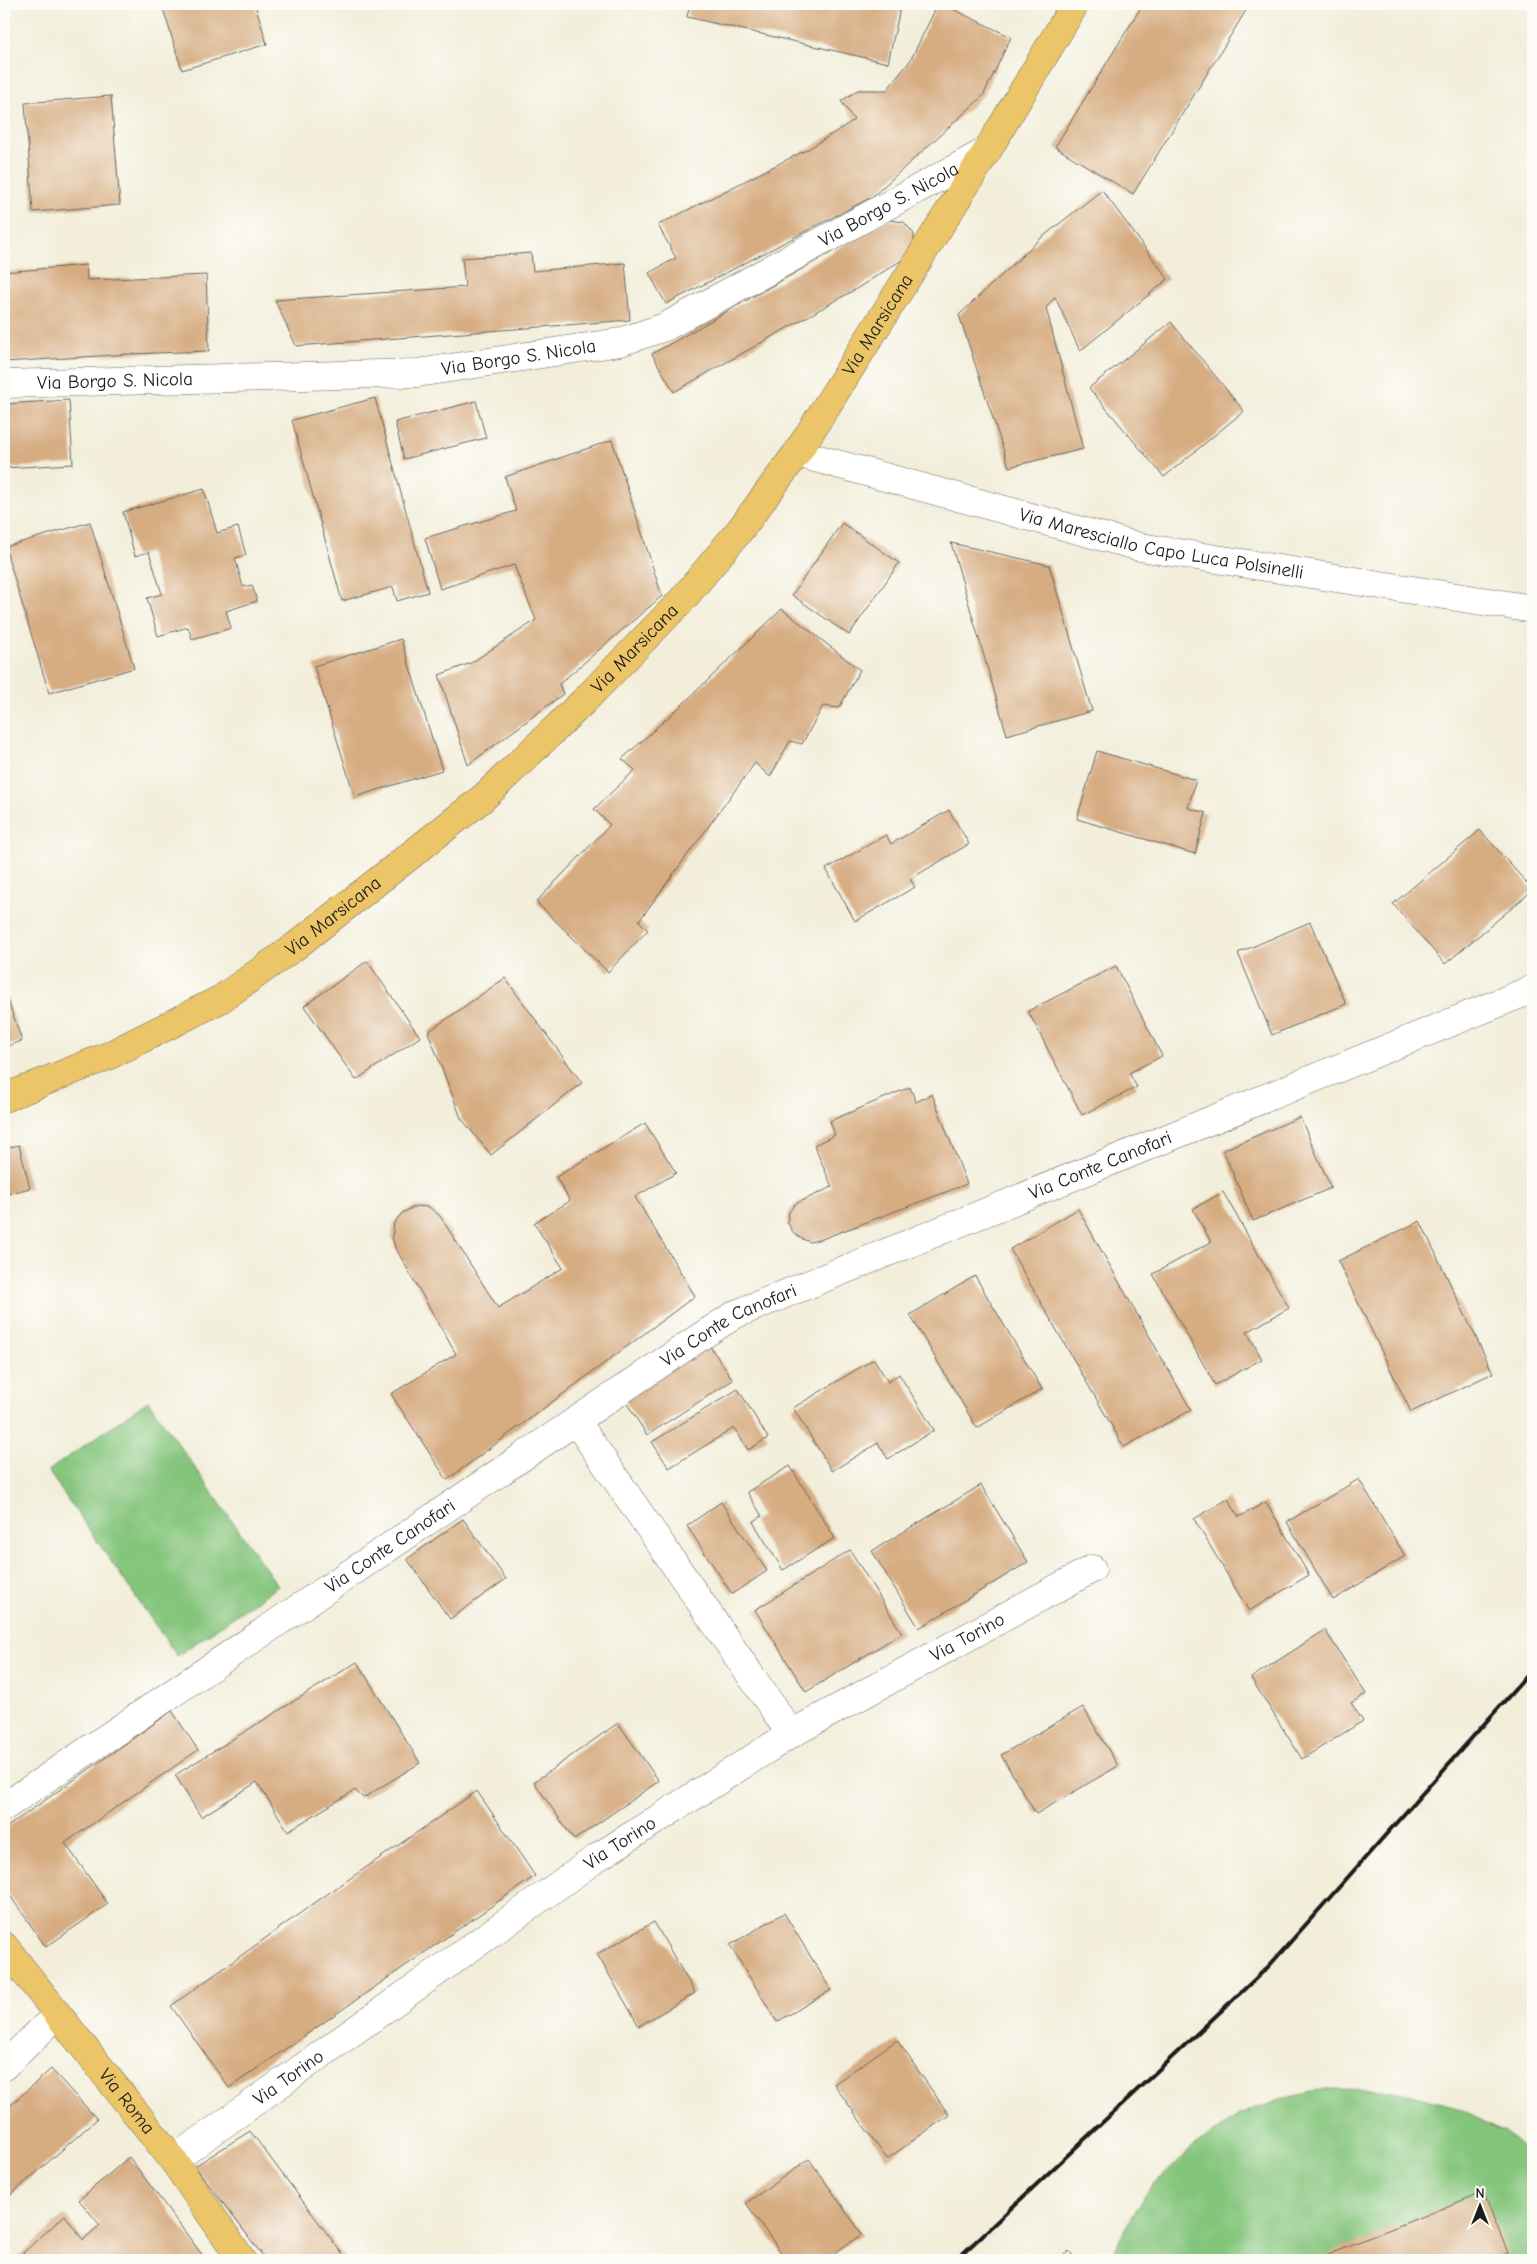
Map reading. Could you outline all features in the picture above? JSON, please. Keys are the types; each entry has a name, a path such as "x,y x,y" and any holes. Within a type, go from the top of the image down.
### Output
{"main road":[{"name":"Via Marsicana","path":"4,1098 108,1056 221,999 294,948 483,798 584,701 682,600 740,530 797,453 987,151 1075,4"},
{"name":"Via Roma","path":"4,1946 56,2015 173,2160 242,2260"}],"street":[{"name":"Via Borgo S. Nicola","path":"4,384 418,373 620,342 665,328 987,151"},
{"name":"Via Maresciallo Capo Luca Polsinelli","path":"797,453 1140,547 1533,609"},
{"name":"Via Conte Canofari","path":"4,1807 736,1314 1533,989"},
{"path":"576,1421 791,1734"},
{"name":"Via Torino","path":"173,2160 598,1857 791,1734 1092,1569"},
{"path":"4,2066 56,2015"}],"green space":[{"path":"148,1401 278,1586 177,1656 48,1471"},
{"path":"1326,2089 1392,2090 1450,2105 1505,2132 1533,2157 1533,2260 1112,2260 1118,2243 1145,2194 1190,2150 1239,2115 1279,2099"}],"building":[{"path":"255,4 267,44 182,70 162,5"},
{"path":"690,4 901,4 888,63 687,17"},
{"path":"938,4 942,4 1011,37 983,96 872,197 666,304 649,273 676,258 658,225 810,148 854,120 841,101 858,90 887,90 910,61"},
{"path":"1143,4 1250,4 1133,194 1055,147"},
{"path":"111,96 120,205 33,212 25,103"},
{"path":"1102,190 1168,279 1080,351 1055,297 1046,308 1083,449 1009,467 959,315 1040,239"},
{"path":"888,220 904,222 914,234 914,243 905,258 856,289 674,392 652,354"},
{"path":"531,253 533,271 625,263 630,320 296,346 275,300 465,287 462,258"},
{"path":"86,265 87,280 206,275 209,351 4,362 4,272"},
{"path":"1171,322 1244,411 1164,477 1089,388"},
{"path":"375,398 428,592 397,601 393,587 342,601 292,420"},
{"path":"69,400 73,464 4,468 4,404"},
{"path":"476,401 486,438 404,459 395,422"},
{"path":"612,440 662,596 559,684 563,694 468,765 439,675 471,663 536,620 514,565 440,589 425,538 516,511 505,477"},
{"path":"204,489 217,533 238,527 246,555 235,558 243,587 252,585 257,601 226,611 231,628 192,639 188,627 158,636 147,598 162,594 149,552 135,556 123,512"},
{"path":"90,522 134,668 49,693 5,547"},
{"path":"842,523 899,563 849,635 792,595"},
{"path":"951,543 1049,565 1092,711 1007,735"},
{"path":"782,609 860,670 839,708 823,706 802,744 790,741 770,777 755,763 639,921 648,930 608,972 536,902 610,825 594,809 635,770 622,759 685,702"},
{"path":"401,639 442,770 355,797 314,666"},
{"path":"1097,751 1196,780 1188,808 1206,813 1195,854 1077,819"},
{"path":"949,810 969,844 910,879 915,887 855,921 826,869 886,835 891,844"},
{"path":"1480,830 1533,890 1445,964 1393,904"},
{"path":"1310,922 1346,1004 1272,1035 1238,953"},
{"path":"367,961 420,1037 356,1080 304,1006"},
{"path":"1116,966 1162,1056 1129,1073 1137,1087 1082,1115 1028,1011"},
{"path":"505,978 582,1083 491,1155 461,1118 428,1032"},
{"path":"4,989 22,1041 4,1047"},
{"path":"910,1087 916,1102 932,1094 967,1184 822,1239 810,1242 800,1238 793,1232 787,1222 789,1212 795,1204 832,1187 814,1145 835,1135 830,1121"},
{"path":"1300,1117 1331,1188 1253,1221 1223,1150"},
{"path":"645,1123 676,1173 635,1197 695,1296 447,1480 391,1394 456,1354 395,1247 392,1237 394,1223 402,1213 416,1206 429,1207 440,1216 498,1308 563,1268 534,1223 570,1201 556,1177"},
{"path":"19,1145 30,1188 4,1195 4,1149"},
{"path":"1223,1192 1289,1308 1247,1332 1262,1359 1215,1385 1153,1274 1211,1242 1193,1209"},
{"path":"1078,1209 1191,1410 1124,1447 1010,1249"},
{"path":"1420,1221 1493,1373 1411,1412 1338,1261"},
{"path":"975,1276 1042,1389 977,1428 910,1315"},
{"path":"709,1345 733,1380 647,1435 624,1399"},
{"path":"874,1359 888,1382 899,1374 934,1430 888,1459 878,1443 832,1471 793,1408"},
{"path":"738,1389 768,1438 748,1450 734,1428 669,1468 652,1442"},
{"path":"790,1466 835,1538 783,1570 753,1522 762,1516 747,1492"},
{"path":"1359,1479 1405,1556 1333,1600 1287,1522"},
{"path":"981,1485 1028,1562 919,1628 872,1551"},
{"path":"1228,1499 1239,1517 1266,1502 1309,1575 1249,1611 1194,1519"},
{"path":"721,1502 767,1571 732,1594 687,1526"},
{"path":"463,1519 506,1579 450,1619 407,1559"},
{"path":"850,1550 902,1633 806,1692 755,1610"},
{"path":"1325,1630 1366,1694 1351,1703 1363,1721 1302,1759 1251,1678"},
{"path":"357,1662 420,1763 363,1798 355,1790 288,1831 257,1782 201,1817 175,1775"},
{"path":"1083,1707 1118,1766 1036,1814 1001,1755"},
{"path":"172,1711 198,1750 65,1843 108,1904 46,1947 4,1887 4,1829"},
{"path":"618,1723 659,1781 574,1840 534,1782"},
{"path":"477,1791 535,1876 229,2088 171,2006 313,1904"},
{"path":"784,1913 831,1990 777,2022 730,1945"},
{"path":"654,1922 695,1993 639,2026 597,1954"},
{"path":"897,2040 949,2115 887,2159 834,2084"},
{"path":"51,2069 97,2119 4,2201 4,2111"},
{"path":"250,2131 347,2260 266,2260 195,2166"},
{"path":"129,2157 206,2260 15,2260 65,2215 83,2240 100,2225 79,2200"},
{"path":"809,2159 862,2234 825,2260 786,2260 746,2203"},
{"path":"1483,2192 1508,2253 1490,2260 1313,2260"},
{"path":"1069,2251 1077,2260 1058,2260"}],"railway":[{"path":"956,2260 1269,1966 1533,1669"}]}
